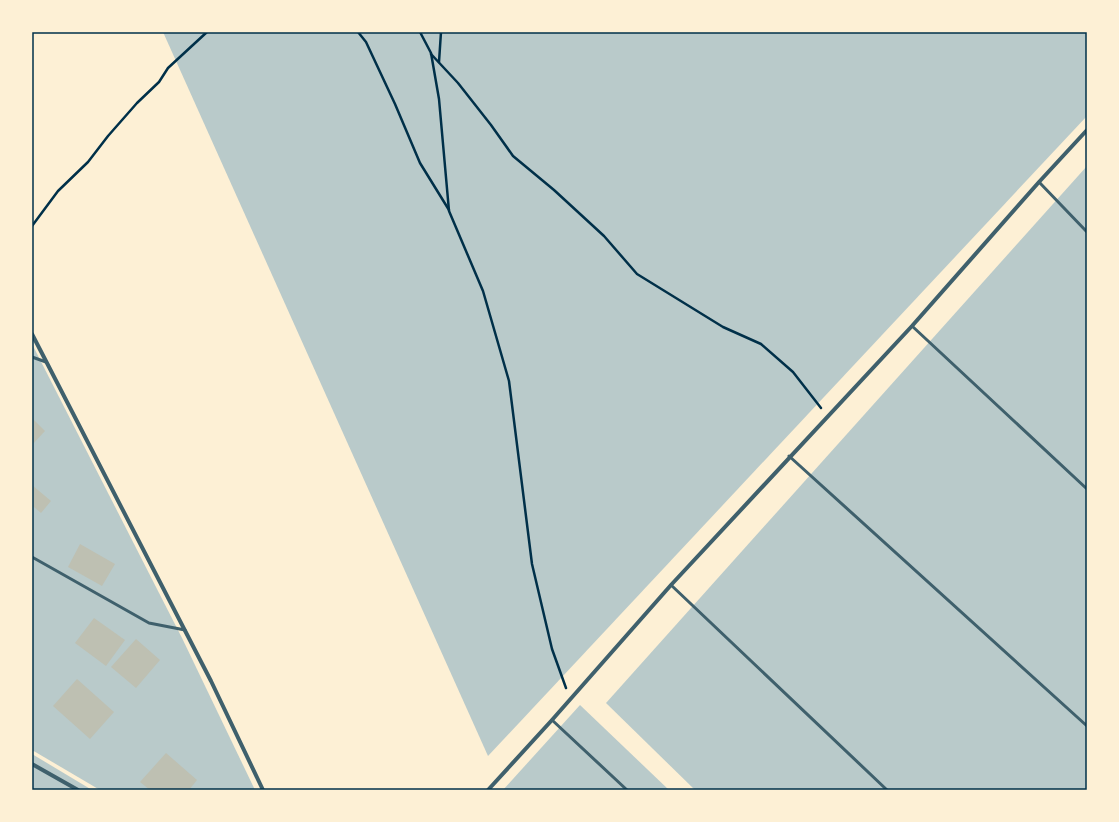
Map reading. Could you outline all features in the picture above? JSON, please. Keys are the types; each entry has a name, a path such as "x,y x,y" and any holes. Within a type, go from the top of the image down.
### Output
{"street":[{"path":"488,790 789,456 912,326 1087,130"},
{"path":"32,334 211,681 263,790"},
{"path":"32,764 78,790"}],"lane":[{"path":"1039,182 1087,232"},
{"path":"912,326 1087,489"},
{"path":"32,357 46,362"},
{"path":"789,456 1087,726"},
{"path":"32,557 149,623 185,630"},
{"path":"672,585 887,790"},
{"path":"552,720 627,790"}],"path":[{"path":"32,226 58,191 88,162 108,136 159,82 168,68 208,32"},
{"path":"358,32 366,42 395,104 420,163 449,210 483,291 509,381 532,564 552,648 570,700"},
{"path":"420,32 431,53 463,89 513,156 554,190 604,236 638,274 723,327 761,344 793,372 828,416"},
{"path":"439,63 441,32"},
{"path":"431,53 439,99 449,210"}],"shaded area":[{"path":"163,32 1087,32 1087,116 488,756"},
{"path":"1087,166 1087,790 695,790 606,703"},
{"path":"32,344 182,638 255,790 100,790 32,750"},
{"path":"580,705 669,790 503,790"},
{"path":"32,754 92,790 32,790"}],"building":[{"path":"32,418 45,431 32,445"},
{"path":"32,485 51,501 41,513 34,507 32,509"},
{"path":"80,544 115,564 102,586 68,567"},
{"path":"94,618 125,640 106,666 75,643"},
{"path":"136,639 160,660 136,688 111,667"},
{"path":"77,679 114,712 90,739 53,706"},
{"path":"166,753 197,780 189,790 150,790 140,782"}]}
